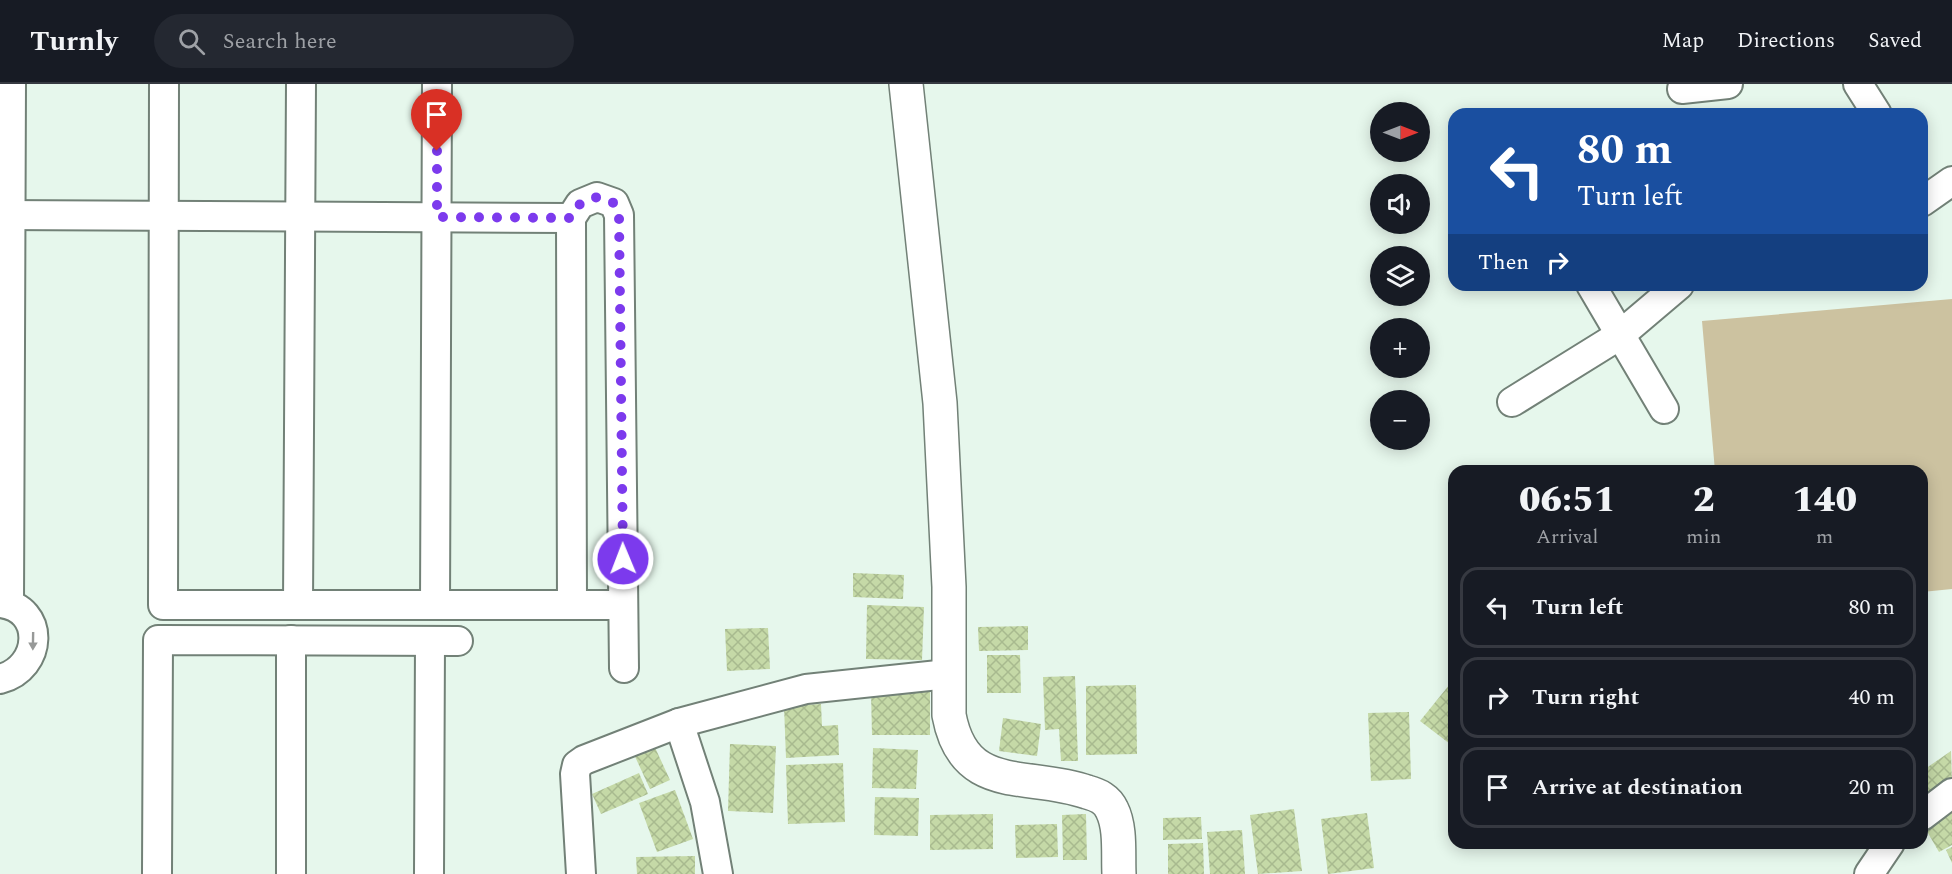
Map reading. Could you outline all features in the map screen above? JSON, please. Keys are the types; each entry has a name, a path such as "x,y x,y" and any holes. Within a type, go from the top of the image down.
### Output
{"street":[{"path":"0,678 14,675 27,664 34,648 33,629 24,614 5,604 5,215 11,84"},
{"path":"164,84 163,605 623,605"},
{"path":"298,605 301,84"},
{"path":"435,605 437,84"},
{"path":"906,84 940,403 949,587 949,715 953,735 969,760 982,771 1000,777 1076,788 1107,802 1116,821 1119,874"},
{"path":"1683,96 1728,84"},
{"path":"1858,84 1873,108"},
{"path":"1928,194 1952,182"},
{"path":"572,605 571,218 580,204 597,197 614,203 619,215 624,668"},
{"path":"5,215 571,218"},
{"path":"1594,291 1664,409"},
{"path":"1512,402 1620,335 1673,291"},
{"path":"157,874 158,640 458,641"},
{"path":"291,640 291,874"},
{"path":"429,874 430,641"},
{"path":"581,874 575,774 577,765 596,754 679,723 821,686 948,674"},
{"path":"679,723 705,802 718,874"},
{"path":"1928,811 1952,793"},
{"path":"1869,874 1886,849"}],"shaded area":[{"path":"1952,299 1952,589 1928,591 1928,465 1714,465 1702,321"}],"building":[{"path":"853,573 904,575 903,599 853,597"},
{"path":"867,605 924,607 922,660 866,659"},
{"path":"1028,626 1028,650 979,651 978,627"},
{"path":"768,628 770,669 727,671 725,629"},
{"path":"987,655 1020,655 1021,693 987,693"},
{"path":"1075,676 1078,761 1061,761 1059,729 1045,730 1043,677"},
{"path":"1136,685 1137,754 1086,755 1086,686"},
{"path":"1448,686 1448,742 1420,721"},
{"path":"930,691 930,735 872,735 871,692"},
{"path":"821,704 822,726 838,725 839,755 786,758 784,706"},
{"path":"1409,712 1411,779 1371,781 1368,713"},
{"path":"1003,718 1041,724 1037,756 999,751"},
{"path":"652,741 670,780 650,789 632,750"},
{"path":"730,744 776,746 773,813 728,811"},
{"path":"873,748 918,750 916,789 872,788"},
{"path":"1951,751 1952,784 1928,800 1928,767"},
{"path":"843,763 845,822 788,824 786,765"},
{"path":"639,773 648,794 601,814 592,794"},
{"path":"675,790 693,839 657,852 639,803"},
{"path":"875,797 919,798 918,836 874,835"},
{"path":"1294,809 1302,871 1258,874 1250,815"},
{"path":"1952,812 1952,845 1939,852 1928,833 1928,826"},
{"path":"1367,813 1374,868 1328,874 1321,819"},
{"path":"993,814 993,849 930,850 930,815"},
{"path":"1086,814 1087,860 1063,860 1062,815"},
{"path":"1201,817 1202,839 1163,840 1163,818"},
{"path":"1057,824 1058,857 1016,858 1015,825"},
{"path":"1242,830 1245,874 1210,874 1207,832"},
{"path":"1203,843 1204,874 1168,874 1168,844"},
{"path":"1952,847 1952,863 1946,850"},
{"path":"695,856 695,874 637,874 636,857"}],"route":[{"path":"437,151 437,217 571,218 580,204 597,197 614,203 619,215 623,559"}]}
